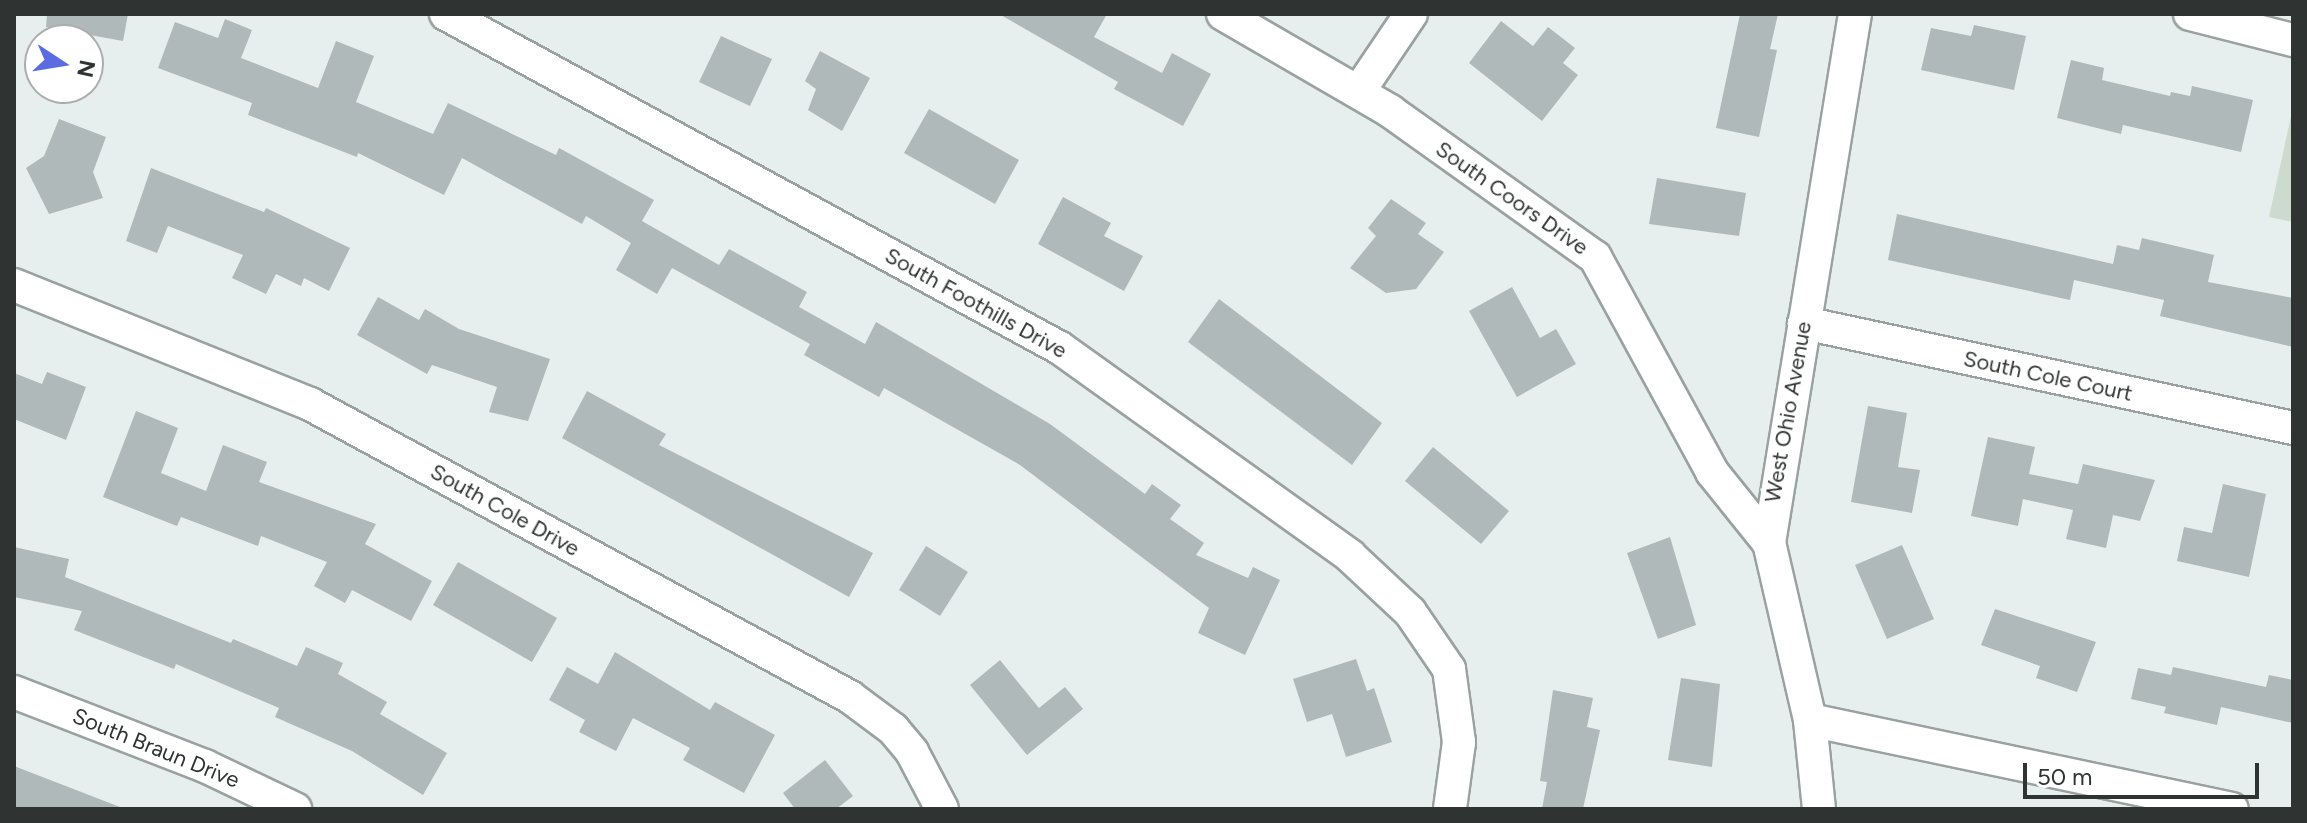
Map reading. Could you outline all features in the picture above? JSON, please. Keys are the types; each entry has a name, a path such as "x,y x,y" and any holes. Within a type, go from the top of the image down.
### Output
{"street":[{"name":"South Foothills Drive","path":"446,14 1069,354 1370,572 1410,612 1449,669 1459,742 1450,809"},
{"name":"South Coors Drive","path":"1223,14 1359,91 1595,257 1712,472 1769,543"},
{"path":"1359,91 1411,14"},
{"name":"West Ohio Avenue","path":"1819,809 1810,720 1769,543 1855,14"},
{"path":"2190,14 2293,40"},
{"name":"South Cole Drive","path":"14,285 310,404 850,697 893,729 912,752 942,809"},
{"name":"South Cole Court","path":"1804,323 2293,428"},
{"name":"South Braun Drive","path":"14,692 205,766 295,809"},
{"path":"1810,720 2232,809"}],"green space":[{"path":"2293,107 2293,222 2269,217"}],"building":[{"path":"47,14 128,14 123,41 104,38 104,24 46,24"},
{"path":"999,14 1107,14 1094,37 1162,73 1172,53 1211,74 1183,126 1114,89 1118,82"},
{"path":"1740,14 1778,14 1770,49 1777,50 1759,137 1716,128"},
{"path":"225,19 252,30 241,58 318,88 336,41 374,56 356,102 433,134 448,103 556,155 559,148 654,200 642,221 719,265 729,249 807,292 799,307 865,344 876,322 1050,424 1145,494 1152,484 1181,505 1170,519 1204,543 1196,555 1248,578 1253,567 1280,580 1245,655 1198,633 1209,608 1020,465 884,388 879,397 804,355 810,344 672,268 657,294 616,270 631,243 586,216 582,224 462,158 444,195 358,153 357,157 248,115 252,103 158,68 175,22 218,38"},
{"path":"1501,21 1533,46 1548,27 1575,48 1563,63 1578,75 1542,121 1469,63"},
{"path":"1974,25 2026,36 2014,90 1921,70 1931,28 1971,36"},
{"path":"721,36 772,59 750,106 699,82"},
{"path":"820,51 870,78 842,131 808,110 816,89 805,81"},
{"path":"2071,60 2104,68 2102,80 2170,96 2171,92 2190,96 2192,86 2253,100 2241,152 2123,125 2121,134 2057,118"},
{"path":"929,109 1019,160 995,204 904,153"},
{"path":"59,119 106,137 93,172 103,198 49,214 26,168 44,156"},
{"path":"151,168 264,212 266,208 350,248 329,291 304,278 301,286 276,274 266,294 232,278 243,255 168,226 157,253 126,241"},
{"path":"1657,178 1746,193 1739,236 1649,224"},
{"path":"1063,197 1111,223 1104,236 1143,256 1124,291 1038,244"},
{"path":"1391,199 1426,223 1418,234 1444,252 1416,289 1386,293 1350,268 1376,236 1368,228"},
{"path":"1897,214 2113,264 2117,245 2139,250 2142,238 2214,255 2208,282 2293,298 2293,347 2160,316 2164,300 2074,280 2070,300 1888,260"},
{"path":"1512,287 1540,338 1556,329 1576,364 1517,397 1469,311"},
{"path":"378,297 419,320 425,309 459,329 550,359 528,421 489,412 497,387 432,365 427,374 357,335"},
{"path":"1219,299 1382,423 1352,465 1188,342"},
{"path":"47,372 86,387 66,440 14,419 14,373 42,384"},
{"path":"587,391 666,434 659,445 873,553 849,597 562,438"},
{"path":"1868,406 1907,413 1898,467 1920,470 1912,513 1851,502"},
{"path":"136,411 178,428 161,473 206,491 223,445 267,462 259,482 376,524 365,544 432,581 411,621 352,590 345,603 314,586 327,562 261,536 258,546 181,517 177,526 103,497"},
{"path":"1988,437 2035,447 2029,474 2078,484 2083,464 2155,480 2140,521 2113,515 2106,548 2066,539 2073,510 2023,499 2018,526 1971,516"},
{"path":"1433,447 1509,511 1481,544 1405,481"},
{"path":"2223,484 2266,494 2249,577 2177,561 2184,527 2212,533"},
{"path":"1670,537 1696,625 1658,639 1627,553"},
{"path":"1902,545 1934,619 1887,639 1855,565"},
{"path":"926,546 968,572 940,616 899,590"},
{"path":"14,547 69,559 65,577 231,643 233,639 297,666 306,647 343,663 338,674 387,702 380,714 447,753 423,795 352,751 275,717 279,708 176,664 174,669 74,630 82,611 14,597"},
{"path":"458,562 557,618 532,662 433,605"},
{"path":"1995,609 2096,642 2077,692 2036,678 2040,666 1981,645"},
{"path":"615,652 710,710 715,702 775,735 744,793 683,760 690,748 633,718 616,751 579,732 585,720 549,700 567,667 598,684"},
{"path":"1356,659 1367,691 1374,688 1392,742 1346,757 1332,714 1307,722 1293,679"},
{"path":"1000,660 1039,708 1065,687 1083,709 1027,755 970,685"},
{"path":"2173,667 2266,687 2269,675 2293,680 2293,723 2221,707 2217,725 2164,713 2166,707 2131,699 2138,668 2171,675"},
{"path":"1681,678 1720,684 1712,767 1668,760"},
{"path":"1553,690 1593,698 1587,727 1600,730 1583,809 1542,809 1547,782 1540,781"},
{"path":"825,760 853,796 836,809 795,809 783,793"},
{"path":"14,766 120,807 120,809 14,809"}]}
